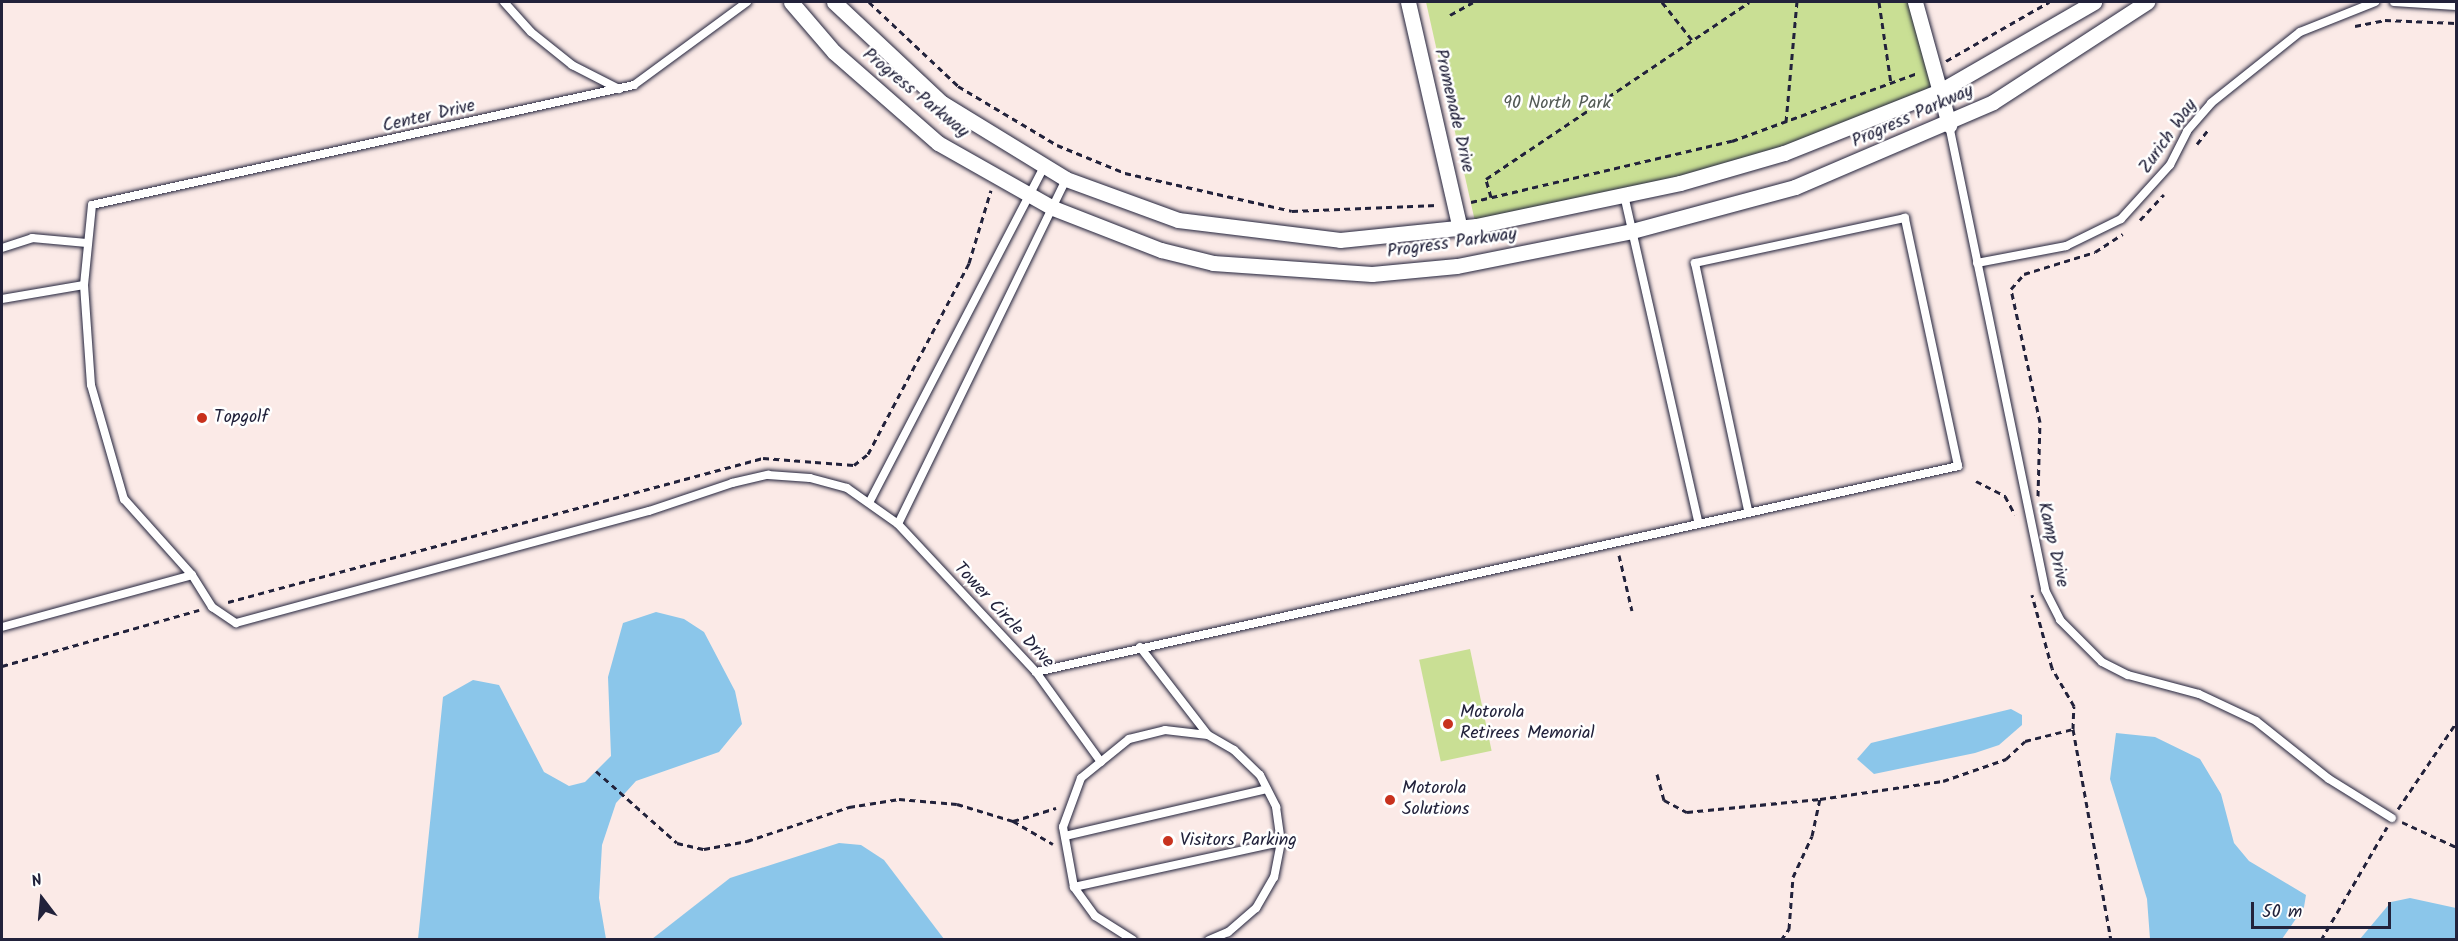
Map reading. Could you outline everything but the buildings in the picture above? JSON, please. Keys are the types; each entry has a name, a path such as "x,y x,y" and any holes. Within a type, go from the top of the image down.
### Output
{"street":[{"name":"Progress Parkway","path":"791,2 834,52 938,143 1029,196 1053,208 1161,250 1213,263 1318,274 1457,266 1632,231 1795,187 1949,125 2078,50 2147,2"},
{"name":"Progress Parkway","path":"834,2 942,103 1066,179 1178,220 1239,231 1340,240 1460,229 1624,195 1784,153 1940,91 2094,2"},
{"name":"Promenade Drive","path":"1408,2 1460,229"},
{"path":"1915,2 1949,125"}],"lane":[{"path":"504,2 531,32 572,65 619,89"},
{"name":"Center Drive","path":"92,205 619,89 656,73 747,2"},
{"name":"Zurich Way","path":"1977,263 2066,246 2121,219 2170,165 2187,131 2211,103 2300,32 2375,2"},
{"path":"2394,2 2457,6"},
{"name":"Kamp Drive","path":"1949,125 2044,590 2078,643 2128,675 2199,694 2256,721 2329,779 2392,818"},
{"path":"870,501 1044,167"},
{"path":"898,524 1066,179"},
{"path":"1624,195 1698,521"},
{"name":"Tower Circle Drive","path":"92,205 84,285 91,385 124,500 192,575 212,607 236,623 768,475 810,478 870,501 898,524 1036,672 1101,762"},
{"path":"1036,672 1698,521 1748,511 1958,466 1905,218 1695,263 1748,511"},
{"path":"2,248 32,238 87,243"},
{"path":"2,299 84,285"},
{"path":"2,627 192,575"},
{"path":"1140,648 1208,735 1234,750 1267,789 1276,807 1281,842 1274,877 1256,908 1228,932 1209,939"},
{"path":"1133,939 1095,916 1074,887 1065,836 1072,803 1081,778 1129,739 1165,730 1208,735"},
{"path":"1065,836 1267,789"},
{"path":"1074,887 1281,842"}],"path":[{"path":"1450,15 1473,2"},
{"path":"1662,2 1692,40"},
{"path":"1491,197 1486,179 1749,2"},
{"path":"1786,122 1797,2"},
{"path":"1879,2 1891,83"},
{"path":"2349,28 2385,20 2457,23"},
{"path":"2189,153 2215,121"},
{"path":"2137,223 2166,190"},
{"path":"239,599 763,458 854,465 868,454 969,263 987,199"},
{"path":"2010,502 2026,499 2043,489 2041,436 2012,284 2032,270 2095,252 2130,230"},
{"path":"1976,481 2010,502 2017,525"},
{"path":"1619,555 1632,611"},
{"path":"2031,592 2052,668 2074,706 2073,729 2111,939"},
{"path":"2,666 196,611"},
{"path":"2320,939 2392,818 2457,723"},
{"path":"1657,774 1664,800 1687,812 1820,800 1943,781 2006,759 2025,741 2073,729"},
{"path":"597,771 677,843 704,849 747,841 849,807 899,799 957,804 1013,821 1068,852"},
{"path":"1781,939 1789,929 1793,877 1812,836 1820,800"},
{"path":"1013,821 1072,803"},
{"path":"2392,818 2457,847"}],"shaded area":[{"path":"2,2 2456,2 2456,940 2,940"}],"green space":[{"name":"90 North Park","path":"1426,2 1915,2 1940,91 1784,153 1476,226"},
{"path":"1470,649 1492,751 1441,762 1419,660"}],"water":[{"path":"656,612 684,619 704,632 735,691 742,724 719,752 636,781 616,803 602,845 599,898 606,939 418,939 443,697 473,680 499,685 544,772 569,786 585,782 611,756 608,677 623,623"},
{"path":"2011,709 2022,715 2022,725 1999,745 1975,753 1874,774 1857,759 1871,743"},
{"path":"2116,733 2155,737 2200,759 2221,794 2234,843 2249,861 2306,895 2304,907 2282,939 2150,939 2147,899 2110,779"},
{"path":"839,843 861,845 884,860 944,939 652,939 730,878"},
{"path":"2410,898 2456,908 2456,939 2360,939 2391,902"}],"place":[{"name":"Topgolf","path":"202,418"},
{"name":"Motorola Retirees Memorial","path":"1448,724"},
{"name":"Motorola Solutions","path":"1390,800"},
{"name":"Visitors Parking","path":"1168,841"}]}
